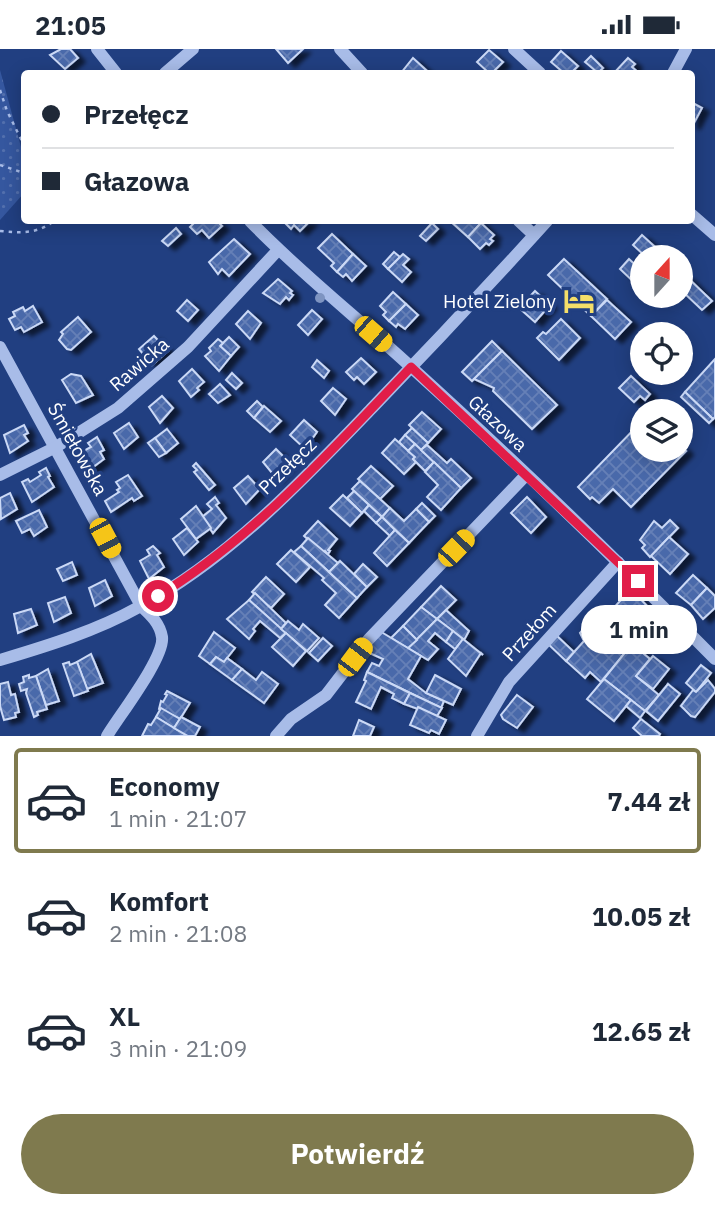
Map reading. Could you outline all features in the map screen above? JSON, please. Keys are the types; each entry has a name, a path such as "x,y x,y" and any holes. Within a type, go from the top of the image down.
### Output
{"street":[{"path":"97,49 114,70"},
{"path":"168,70 193,49"},
{"path":"340,49 359,70"},
{"path":"514,49 537,70"},
{"path":"674,70 685,49"},
{"path":"695,218 715,235"},
{"name":"Głazowa","path":"253,224 278,250 411,367 526,475 715,659"},
{"path":"522,224 534,235"},
{"name":"Przełęcz","path":"0,660 118,619 174,586 211,560 307,476 544,224"},
{"name":"Rawicka","path":"0,475 56,447 118,408 188,347 278,250"},
{"name":"Śmiełowska","path":"0,347 141,606"},
{"path":"276,736 291,719 326,695 369,639 526,475"},
{"name":"Przełom","path":"477,736 509,682 618,562"},
{"path":"107,736 160,654 163,638 160,630 154,618 141,606"}],"path":[{"path":"0,90 21,139"},
{"path":"0,165 21,172"},
{"path":"0,231 36,232 49,224"}],"shaded area":[{"path":"0,70 21,147 21,196 0,220"}],"building":[{"path":"61,49 70,49 78,58 65,69 50,55"},
{"path":"276,49 303,49 288,63"},
{"path":"489,50 503,62 495,70 486,70 477,62"},
{"path":"561,51 578,66 574,70 560,70 551,62"},
{"path":"591,56 603,68 594,70 585,62"},
{"path":"413,58 426,70 403,70"},
{"path":"628,58 635,64 632,67 636,70 617,70"},
{"path":"695,104 702,108 695,121"},
{"path":"193,224 222,226 209,238 202,230 197,234 190,227"},
{"path":"286,224 307,224 300,231 294,225 291,229"},
{"path":"431,224 438,229 426,241 420,236"},
{"path":"453,224 480,224 468,237"},
{"path":"480,224 494,235 489,245 486,243 480,249 468,237"},
{"path":"176,228 181,234 168,246 162,241"},
{"path":"332,234 353,254 337,272 331,266 334,263 318,248"},
{"path":"642,235 653,245 633,245"},
{"path":"234,239 250,254 229,276 222,269 218,274 209,262"},
{"path":"394,252 400,257 388,269 383,264"},
{"path":"353,254 366,266 352,281 346,274 343,277 337,272"},
{"path":"403,254 409,259 403,265 411,272 402,282 388,269"},
{"path":"564,259 607,299 591,316 548,275"},
{"path":"630,260 630,278 620,269"},
{"path":"278,279 293,295 289,300 286,297 280,304 263,293"},
{"path":"693,283 712,301 702,310 693,301"},
{"path":"535,291 550,305 535,322 519,308"},
{"path":"393,292 406,304 389,321 380,306"},
{"path":"187,300 198,310 188,321 177,311"},
{"path":"607,300 631,322 615,339 591,316"},
{"path":"406,304 418,315 405,329 398,324 396,327 389,321"},
{"path":"33,306 42,322 24,332 21,327 15,330 9,319 15,316 13,312 23,307 25,311"},
{"path":"312,310 322,319 308,335 298,325"},
{"path":"248,311 261,323 250,339 236,324"},
{"path":"78,317 91,332 71,350 67,349 59,340 63,334 61,332"},
{"path":"561,319 580,338 559,360 537,338 543,332 546,334"},
{"path":"154,336 168,351 152,365 139,349"},
{"path":"229,337 239,347 231,356 220,346"},
{"path":"218,339 223,343 220,346 231,356 219,371 205,356"},
{"path":"492,341 502,351 472,381 462,372"},
{"path":"502,351 557,405 532,429 493,391 494,388 474,379"},
{"path":"361,358 376,372 364,384 357,377 354,380 346,372"},
{"path":"715,359 713,419 685,392"},
{"path":"317,360 329,371 324,378 312,367"},
{"path":"192,369 204,382 191,397 179,381"},
{"path":"232,373 242,383 236,389 226,380"},
{"path":"71,374 81,376 93,395 76,403 62,380"},
{"path":"630,377 630,385 640,385 650,394 646,399 640,396 631,399 619,388"},
{"path":"220,384 230,395 218,403 209,394"},
{"path":"333,388 346,399 335,415 321,401"},
{"path":"685,392 692,399 683,399 681,397"},
{"path":"162,396 173,408 160,423 149,407"},
{"path":"693,400 713,419 709,423 693,408"},
{"path":"257,401 263,407 254,418 247,411"},
{"path":"264,406 281,421 270,432 254,418"},
{"path":"422,412 441,429 428,443 409,425"},
{"path":"304,420 317,432 305,449 290,435"},
{"path":"129,423 138,437 124,449 114,433"},
{"path":"24,425 28,433 24,435 28,441 10,453 4,435"},
{"path":"412,428 428,443 421,450 405,435"},
{"path":"167,429 178,443 166,453 155,438"},
{"path":"630,433 630,462 675,462 631,507 613,489 599,503 592,497 590,499 578,487"},
{"path":"405,435 415,444 408,451 399,442"},
{"path":"97,437 104,450 100,452 104,459 88,471 80,453 91,447 88,443"},
{"path":"155,438 166,453 159,457 148,443"},
{"path":"395,439 415,457 413,459 416,462 404,474 382,453"},
{"path":"415,444 434,462 425,471 408,451"},
{"path":"427,445 447,463 451,459 471,478 461,488 421,450"},
{"path":"276,449 289,462 276,478 263,462"},
{"path":"434,462 461,488 441,510 427,497 438,485 425,472"},
{"path":"196,463 215,485 209,490 194,472 197,470 193,466"},
{"path":"371,466 393,486 380,499 358,479"},
{"path":"46,468 54,487 32,502 22,482 28,479 30,482"},
{"path":"128,475 142,496 134,501 132,498 111,512 105,501 119,492 117,490 120,488 116,482"},
{"path":"248,476 260,489 246,504 234,488"},
{"path":"360,481 390,508 382,517 352,489"},
{"path":"354,491 369,505 362,513 347,498"},
{"path":"10,493 17,509 1,519 0,498"},
{"path":"343,495 362,513 350,526 330,508"},
{"path":"215,497 219,503 216,505 226,518 213,533 202,517 212,509 207,504"},
{"path":"527,497 546,517 531,533 511,513"},
{"path":"422,503 435,516 429,522 416,509"},
{"path":"369,505 382,517 376,523 364,511"},
{"path":"196,506 211,528 196,539 181,519"},
{"path":"390,508 404,521 416,509 429,522 409,543 382,517"},
{"path":"39,510 47,527 34,536 30,529 22,533 16,521"},
{"path":"382,517 395,530 390,536 376,523"},
{"path":"670,520 678,528 650,557 642,548 645,545 640,540 654,521 662,528"},
{"path":"318,521 337,539 328,554 325,551 323,553 304,536"},
{"path":"187,528 198,542 184,555 173,539"},
{"path":"395,530 409,543 387,566 374,553"},
{"path":"669,537 688,554 670,574 651,556"},
{"path":"308,538 338,563 329,572 301,546"},
{"path":"153,546 160,553 157,555 164,567 149,579 140,561 150,555 147,550"},
{"path":"301,546 357,598 339,618 325,605 336,593 322,580 324,578 294,552"},
{"path":"291,550 310,567 296,582 277,564"},
{"path":"340,561 367,587 357,598 329,572"},
{"path":"72,562 77,575 63,581 57,569"},
{"path":"363,564 377,577 367,587 354,574"},
{"path":"693,575 707,588 691,605 676,593"},
{"path":"266,577 284,594 271,608 252,592"},
{"path":"105,580 112,596 95,606 89,588"},
{"path":"441,586 456,600 437,619 421,607"},
{"path":"707,588 715,596 715,608 703,619 691,605"},
{"path":"631,589 650,609 622,643 600,623"},
{"path":"255,593 286,623 281,629 249,600"},
{"path":"65,597 71,613 54,622 48,603"},
{"path":"249,600 286,633 280,638 260,621 249,639 227,619"},
{"path":"421,607 437,619 417,640 403,626"},
{"path":"31,609 37,625 18,633 14,614"},
{"path":"446,610 469,631 464,640 437,619"},
{"path":"437,619 453,631 446,642 435,633 428,641 438,649 428,660 408,648"},
{"path":"288,621 299,630 303,624 319,638 308,652 281,629"},
{"path":"600,623 628,649 601,682 590,672 585,678 566,661 584,641 580,633 587,625 593,631"},
{"path":"403,626 417,640 408,648 391,638"},
{"path":"378,630 421,656 408,679 426,693 444,701 441,708 367,672 372,663 379,666 383,659 367,652"},
{"path":"453,631 463,639 455,649 446,642"},
{"path":"214,632 235,648 224,662 216,657 210,664 199,656"},
{"path":"286,633 306,651 293,666 272,647"},
{"path":"555,634 574,652 566,661 547,643"},
{"path":"323,638 332,646 318,661 309,653"},
{"path":"463,639 481,653 466,676 448,659"},
{"path":"632,644 650,659 636,676 659,695 645,711 604,679"},
{"path":"91,654 103,683 87,689 77,662"},
{"path":"653,656 669,669 653,689 636,676"},
{"path":"216,657 224,662 227,658 242,669 232,680 210,664"},
{"path":"69,662 70,665 77,662 88,691 74,696 63,664"},
{"path":"701,665 711,673 696,692 686,683"},
{"path":"48,669 59,701 46,705 36,676"},
{"path":"242,669 256,680 262,672 278,684 264,703 232,680"},
{"path":"367,672 410,693 404,704 392,698 394,694 381,687 371,709 356,702 366,681"},
{"path":"29,675 29,678 36,676 47,709 37,712 38,715 34,717 27,689 21,691 19,684 24,682 23,677"},
{"path":"435,675 461,689 453,705 426,693"},
{"path":"604,679 631,700 614,721 587,699"},
{"path":"708,680 715,692 695,717 691,716 681,706 693,690 696,692"},
{"path":"8,682 11,695 15,694 19,712 15,713 16,717 4,720 0,706 0,684"},
{"path":"668,684 680,694 658,721 646,711"},
{"path":"167,691 190,703 180,719 159,709"},
{"path":"410,693 442,708 437,716 404,704"},
{"path":"517,695 533,707 517,728 501,715"},
{"path":"631,700 645,711 640,718 626,706"},
{"path":"418,707 446,720 439,734 410,725"},
{"path":"161,708 180,719 174,728 156,717"},
{"path":"156,717 188,736 142,736 148,724 151,725"},
{"path":"181,717 200,727 195,736 188,736 174,728"},
{"path":"641,719 660,734 659,736 642,736 633,728"},
{"path":"359,720 374,727 370,736 353,736"}],"place":[{"name":"Hotel Zielony","path":"579,301"}],"route":[{"path":"158,596 211,560 307,476 411,367 638,581"}]}
